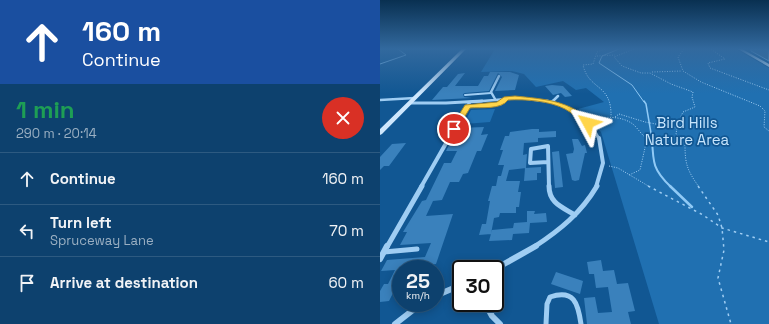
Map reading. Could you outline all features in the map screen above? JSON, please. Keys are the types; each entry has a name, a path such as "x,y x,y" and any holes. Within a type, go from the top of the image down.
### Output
{"street":[{"path":"380,133 449,64"},
{"path":"494,99 491,93 499,76"},
{"path":"552,102 558,96"},
{"path":"380,100 415,98"},
{"path":"410,103 469,104 506,98 525,98 552,102 567,107 586,120 597,134 601,146 602,164 600,177 593,192 575,215 558,233 537,247 504,265"},
{"path":"380,259 469,104"},
{"path":"548,162 532,163 529,161 531,149 548,146 549,195 556,202 575,215"},
{"path":"395,324 409,312"},
{"path":"490,312 500,324"}],"lane":[{"path":"465,95 491,93"},
{"path":"469,104 501,104 506,98"},
{"path":"384,252 417,249"},
{"path":"546,324 547,304 550,296 558,293 572,297 576,301 581,324"}],"path":[{"path":"592,64 583,65 584,73 608,98 611,105 611,117"},
{"path":"620,64 635,72 650,73 659,71 683,71 701,82 760,106 765,111 764,127 769,131"},
{"path":"681,64 683,71"},
{"path":"708,64 710,68 769,90"},
{"path":"650,73 671,84 693,92 692,97 695,107 683,112 681,116 682,123 677,128 676,134 685,144 685,162 688,171 718,215 722,228 724,250 718,278 731,324"},
{"path":"615,118 619,114 627,115 645,122 677,128"},
{"path":"586,120 611,117 615,118 631,123 647,139 643,148 644,161 640,170 628,175"},
{"path":"602,164 618,168 628,175 703,215 722,228 769,242"}],"green space":[{"name":"Bird Hills Nature Area","path":"486,64 762,64 769,68 769,324 659,324 601,132 578,109 604,102 586,88 576,90 563,81 536,87 524,74 512,71 481,72"},
{"path":"495,109 490,122 464,124 471,110"}],"building":[{"path":"490,72 510,72 519,75 515,90 495,91 502,77 498,73 489,91 463,94 464,97 472,98 432,100 443,87 447,87 458,74 465,73 455,86 478,86 484,76 488,76"},
{"path":"545,86 563,86 572,96 565,97 561,93 553,95"},
{"path":"484,127 481,135 488,134 481,151 477,151 468,173 463,174 459,182 450,182 442,200 433,201 426,216 453,214 437,260 392,260 392,270 381,271 387,260 425,257 431,243 400,245 407,232 403,232 422,201 426,200 444,163 451,163 457,151 446,151 459,128"},
{"path":"539,129 539,132 556,131 556,137 538,138 538,142 524,143 523,155 527,154 526,168 509,170 506,181 520,181 518,192 521,192 519,207 516,207 516,213 500,213 499,217 494,218 491,234 479,235 482,224 486,224 490,201 488,201 492,186 496,186 498,176 501,176 504,165 498,165 503,150 500,150 505,136 509,136 510,132"},
{"path":"572,139 578,139 582,146 585,145 587,153 585,153 579,180 575,181 572,180 566,154 573,153 574,149"},
{"path":"406,143 389,166 384,166 380,170 380,157 392,144"},
{"path":"559,151 563,187 555,188 552,152"},
{"path":"541,167 541,173 537,173 537,180 524,181 525,168"},
{"path":"527,211 535,211 534,214 546,213 547,222 530,223 529,233 513,234 512,240 489,241 492,230 513,228 514,223 527,222"},
{"path":"601,260 603,271 614,270 617,284 628,283 635,311 628,312 631,324 587,324 584,298 595,297 598,313 612,312 608,287 596,288 594,274 589,274 587,262"},
{"path":"556,272 583,281 580,294 551,284"},
{"path":"392,276 392,295 389,301 380,302 380,291 384,284 388,284"}],"waterway":[{"path":"601,64 632,85 644,102"},
{"path":"644,101 646,104 652,139"},
{"path":"652,138 655,166 657,171 670,186"},
{"path":"670,186 692,207"}],"route":[{"path":"454,129 467,106 501,104 506,98 525,98 552,102 567,107 579,114 588,123"}]}
